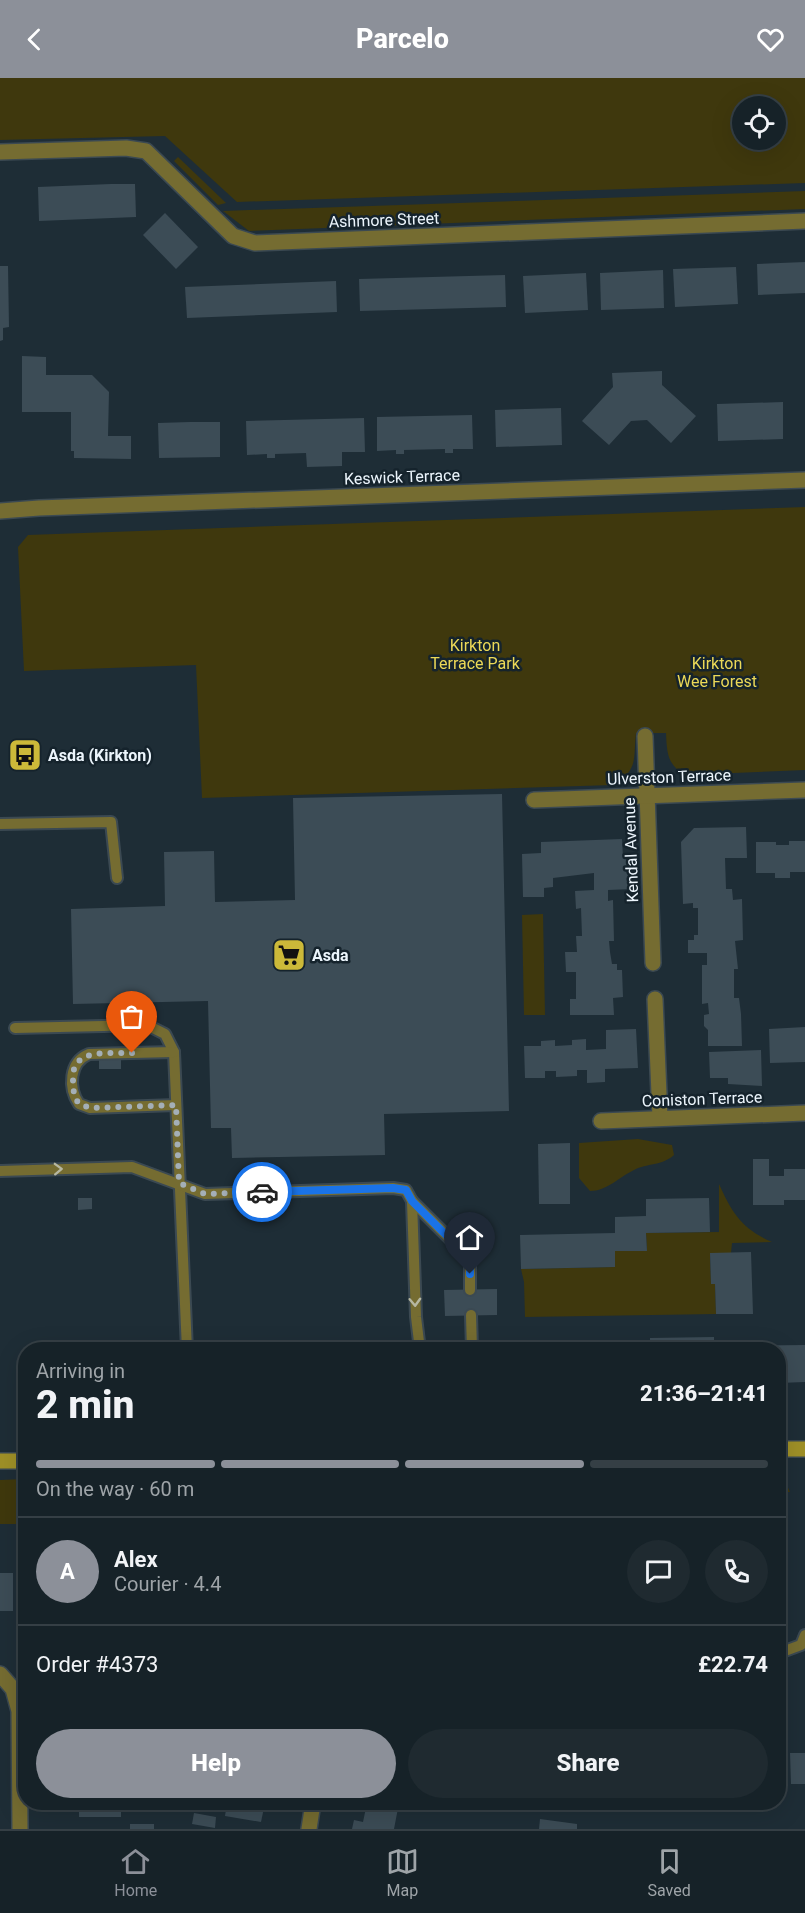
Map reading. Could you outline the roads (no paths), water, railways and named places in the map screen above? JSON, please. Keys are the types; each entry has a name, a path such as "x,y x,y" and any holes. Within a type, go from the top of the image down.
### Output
{"street":[{"name":"Ashmore Street","path":"0,152 126,148 146,152 233,236 255,243 805,221"},
{"name":"Keswick Terrace","path":"0,512 39,508 805,480"},
{"name":"Kendal Avenue","path":"645,736 653,963"},
{"name":"Ulverston Terrace","path":"534,800 805,790"},
{"path":"655,999 660,1118"},
{"name":"Coniston Terrace","path":"601,1121 805,1113"},
{"path":"786,1449 805,1449"},
{"path":"0,1461 18,1461"},
{"path":"0,1674 13,1689 18,1707"},
{"path":"20,1810 20,1829"},
{"path":"309,1829 312,1810"}],"lane":[{"path":"0,824 111,822 117,878"},
{"path":"15,1028 147,1025 165,1034 174,1052 179,1183 183,1213 187,1342"},
{"path":"174,1052 89,1054 81,1057 73,1071 73,1095 79,1104 90,1108 176,1105"},
{"path":"0,1171 132,1167 205,1194 393,1188 406,1190 412,1201 470,1259 470,1290"},
{"path":"412,1201 419,1342"},
{"path":"471,1315 472,1342"},
{"path":"786,1651 801,1645 805,1635"}],"place":[{"name":"Asda (Kirkton)","path":"25,755"},
{"name":"Asda","path":"289,955"}],"park label":[{"name":"Kirkton Terrace Park","path":"475,654"},
{"name":"Kirkton Wee Forest","path":"717,672"}]}
